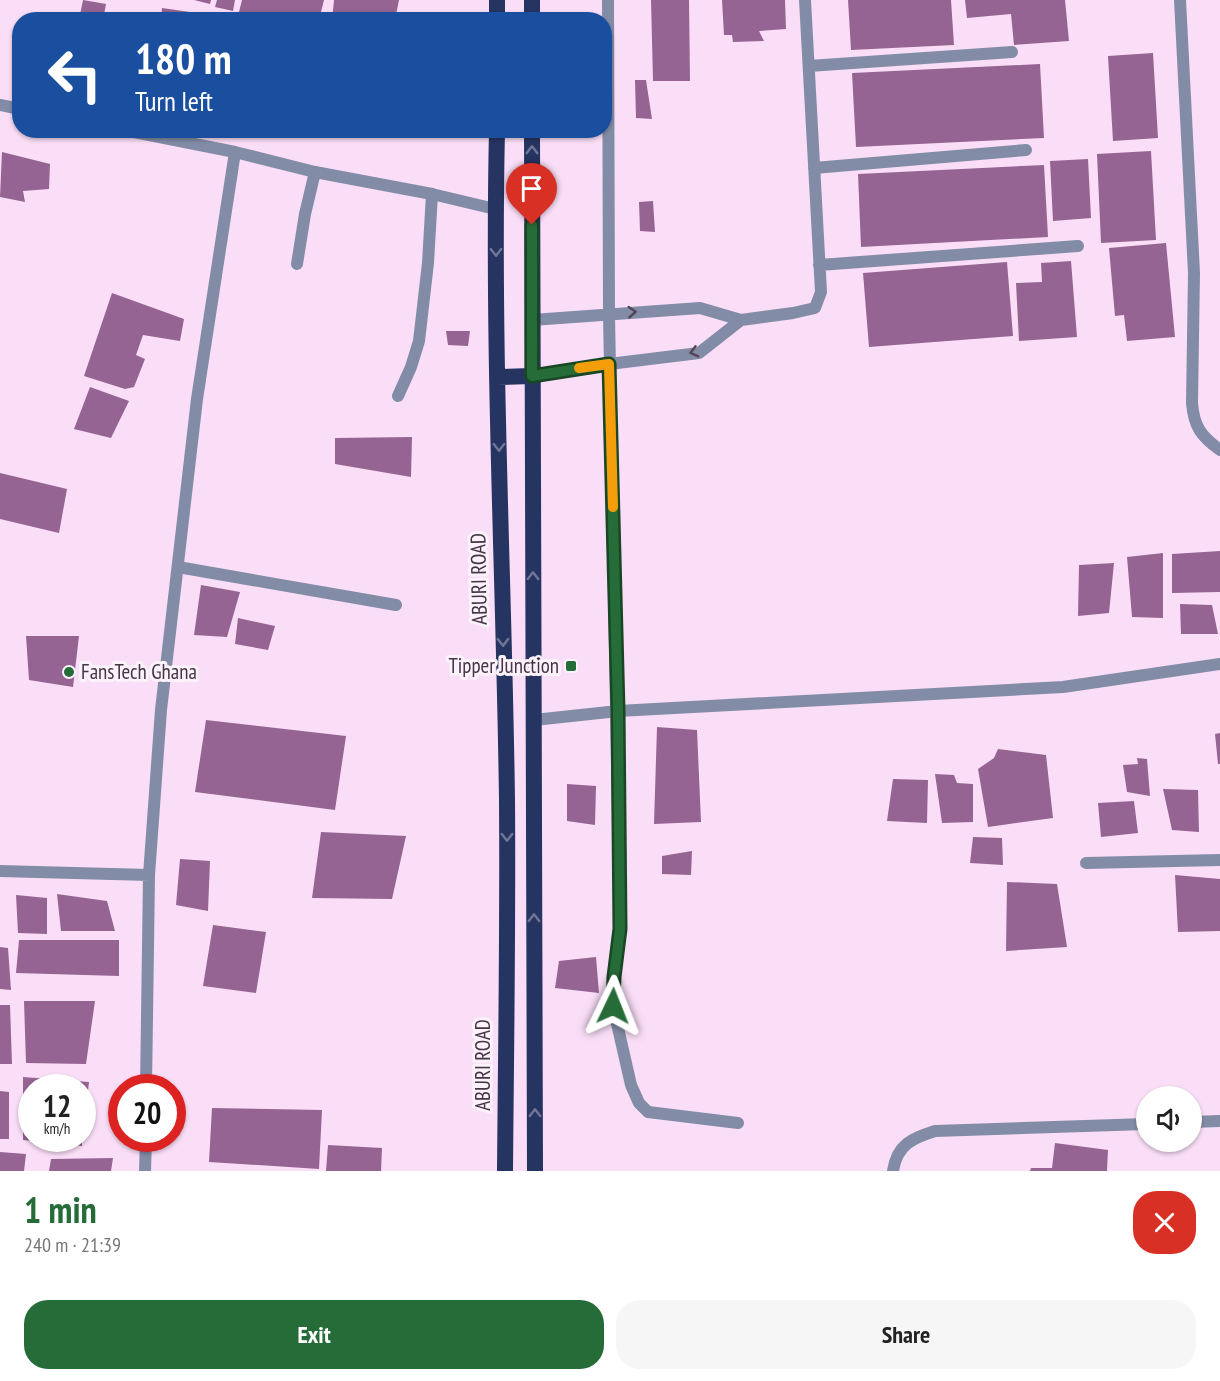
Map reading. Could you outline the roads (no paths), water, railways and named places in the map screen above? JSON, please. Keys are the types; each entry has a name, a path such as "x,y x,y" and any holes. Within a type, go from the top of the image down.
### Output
{"highway":[{"name":"ABURI ROAD","path":"497,138 495,209 497,377 507,801 505,1171"},
{"path":"532,138 536,1171"},
{"path":"497,377 532,376"}],"street":[{"path":"532,320 700,308 741,320 815,308 821,292 805,0"},
{"path":"1180,0 1194,273 1193,416 1200,434 1220,450"},
{"path":"809,66 1012,52"},
{"path":"164,138 495,209"},
{"path":"608,138 609,364 618,711 620,929 613,1006 631,1085 639,1103 648,1112 738,1123"},
{"path":"814,168 1026,150"},
{"path":"146,1074 149,875 161,710 197,399 235,152"},
{"path":"297,264 315,172"},
{"path":"398,396 411,367 419,341 428,263 432,194"},
{"path":"819,265 1078,246"},
{"path":"532,376 699,353 741,320"},
{"path":"178,567 396,605"},
{"path":"534,720 618,711 1063,687 1220,663"},
{"path":"1086,862 1220,860"},
{"path":"0,871 149,875"},
{"path":"1202,1122 1220,1121"},
{"path":"893,1171 900,1151 910,1139 935,1131 1136,1124"},
{"path":"145,1171 146,1152"}],"place":[{"name":"Tipper Junction","path":"571,666"},
{"name":"FansTech Ghana","path":"69,672"}]}
